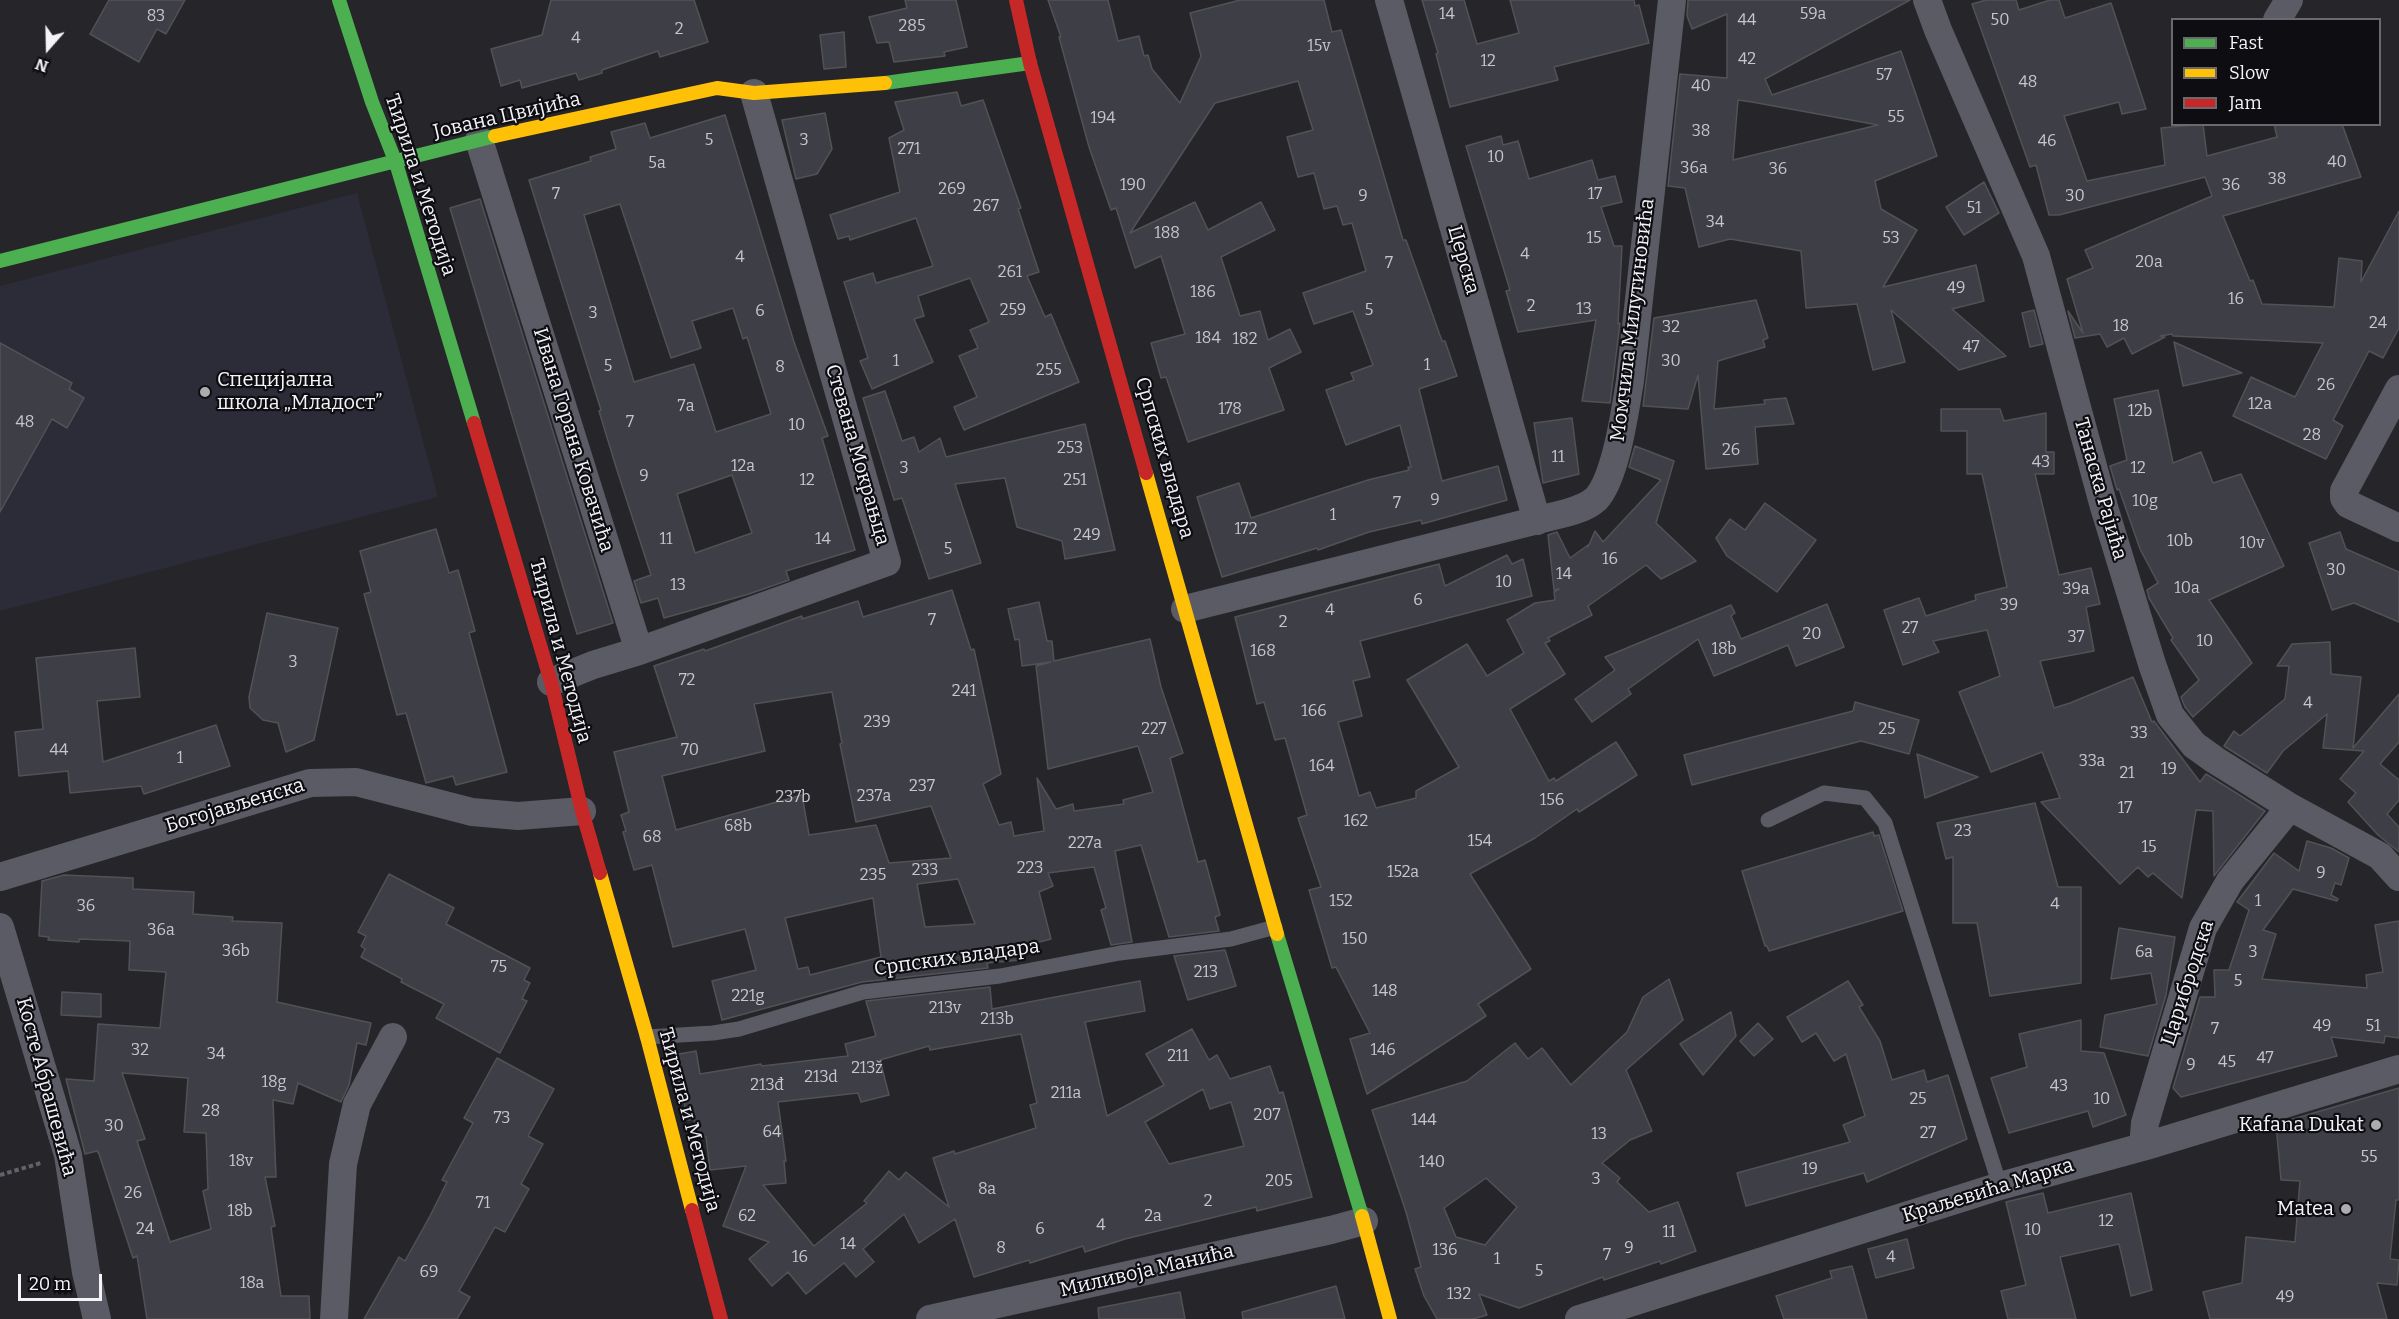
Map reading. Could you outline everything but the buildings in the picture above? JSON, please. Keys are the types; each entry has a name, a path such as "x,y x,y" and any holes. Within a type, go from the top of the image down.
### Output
{"street":[{"name":"Ћирила и Методија","path":"339,0 372,102 396,163 551,682 582,811 647,1037 721,1319"},
{"name":"Српских владара","path":"1016,0 1030,63 1275,927 1364,1221 1390,1319"},
{"name":"Церска","path":"1389,0 1537,521"},
{"name":"Момчила Милутиновића","path":"1185,609 1537,521 1581,509 1596,499 1602,490 1615,456 1630,381 1672,0"},
{"name":"Танаска Рајића","path":"1927,0 2036,256 2104,507 2170,715 2194,745 2290,807 2380,856 2399,877"},
{"path":"2278,18 2289,0"},
{"name":"Јована Цвијића","path":"0,261 396,163 479,140 717,88 754,93 875,84 1030,63"},
{"name":"Стевана Мокрањца","path":"639,651 888,562 754,93"},
{"name":"Ивана Горана Ковачића","path":"479,140 639,651"},
{"path":"2399,388 2344,491 2344,498 2348,504 2399,528"},
{"path":"551,682 593,665 639,651"},
{"name":"Богојављенска","path":"0,877 310,783 356,782 472,812 518,816 582,811"},
{"name":"Царибродска","path":"2146,1146 2145,1124 2203,928 2230,881 2290,807"},
{"name":"Косте Абрашевића","path":"0,927 68,1155 86,1272 97,1319"},
{"path":"334,1319 343,1164 348,1139 357,1104 393,1037"},
{"name":"Краљевића Марка","path":"1579,1319 2000,1186 2146,1146 2399,1069"},
{"name":"Миливоја Манића","path":"930,1319 1364,1221"}],"lane":[{"path":"1768,820 1824,793 1865,798 1885,823 2000,1186"},
{"name":"Српских владара","path":"647,1037 713,1034 740,1029 863,992 1000,976 1120,953 1231,939 1275,927"}],"path":[{"path":"0,1175 68,1155"}],"shaded area":[{"name":"Специјална школа „Младост”","path":"357,193 438,497 0,611 0,286"}],"traffic: fast":[{"path":"339,0 372,102 396,163 474,423"},
{"path":"885,83 1030,63"},
{"path":"0,261 495,136"},
{"path":"1277,934 1362,1216"}],"traffic: slow":[{"path":"495,136 717,88 754,93 885,83"},
{"path":"1146,473 1277,934"},
{"path":"600,873 647,1037 692,1210"},
{"path":"1362,1216 1390,1319"}],"traffic: jam":[{"path":"1016,0 1030,63 1146,473"},
{"path":"474,423 551,682 582,811 600,873"},
{"path":"692,1210 721,1319"}],"place":[{"name":"Специјална школа „Младост”","path":"205,392"},
{"name":"Kafana Dukat","path":"2376,1125"},
{"name":"Matea","path":"2346,1209"}]}
